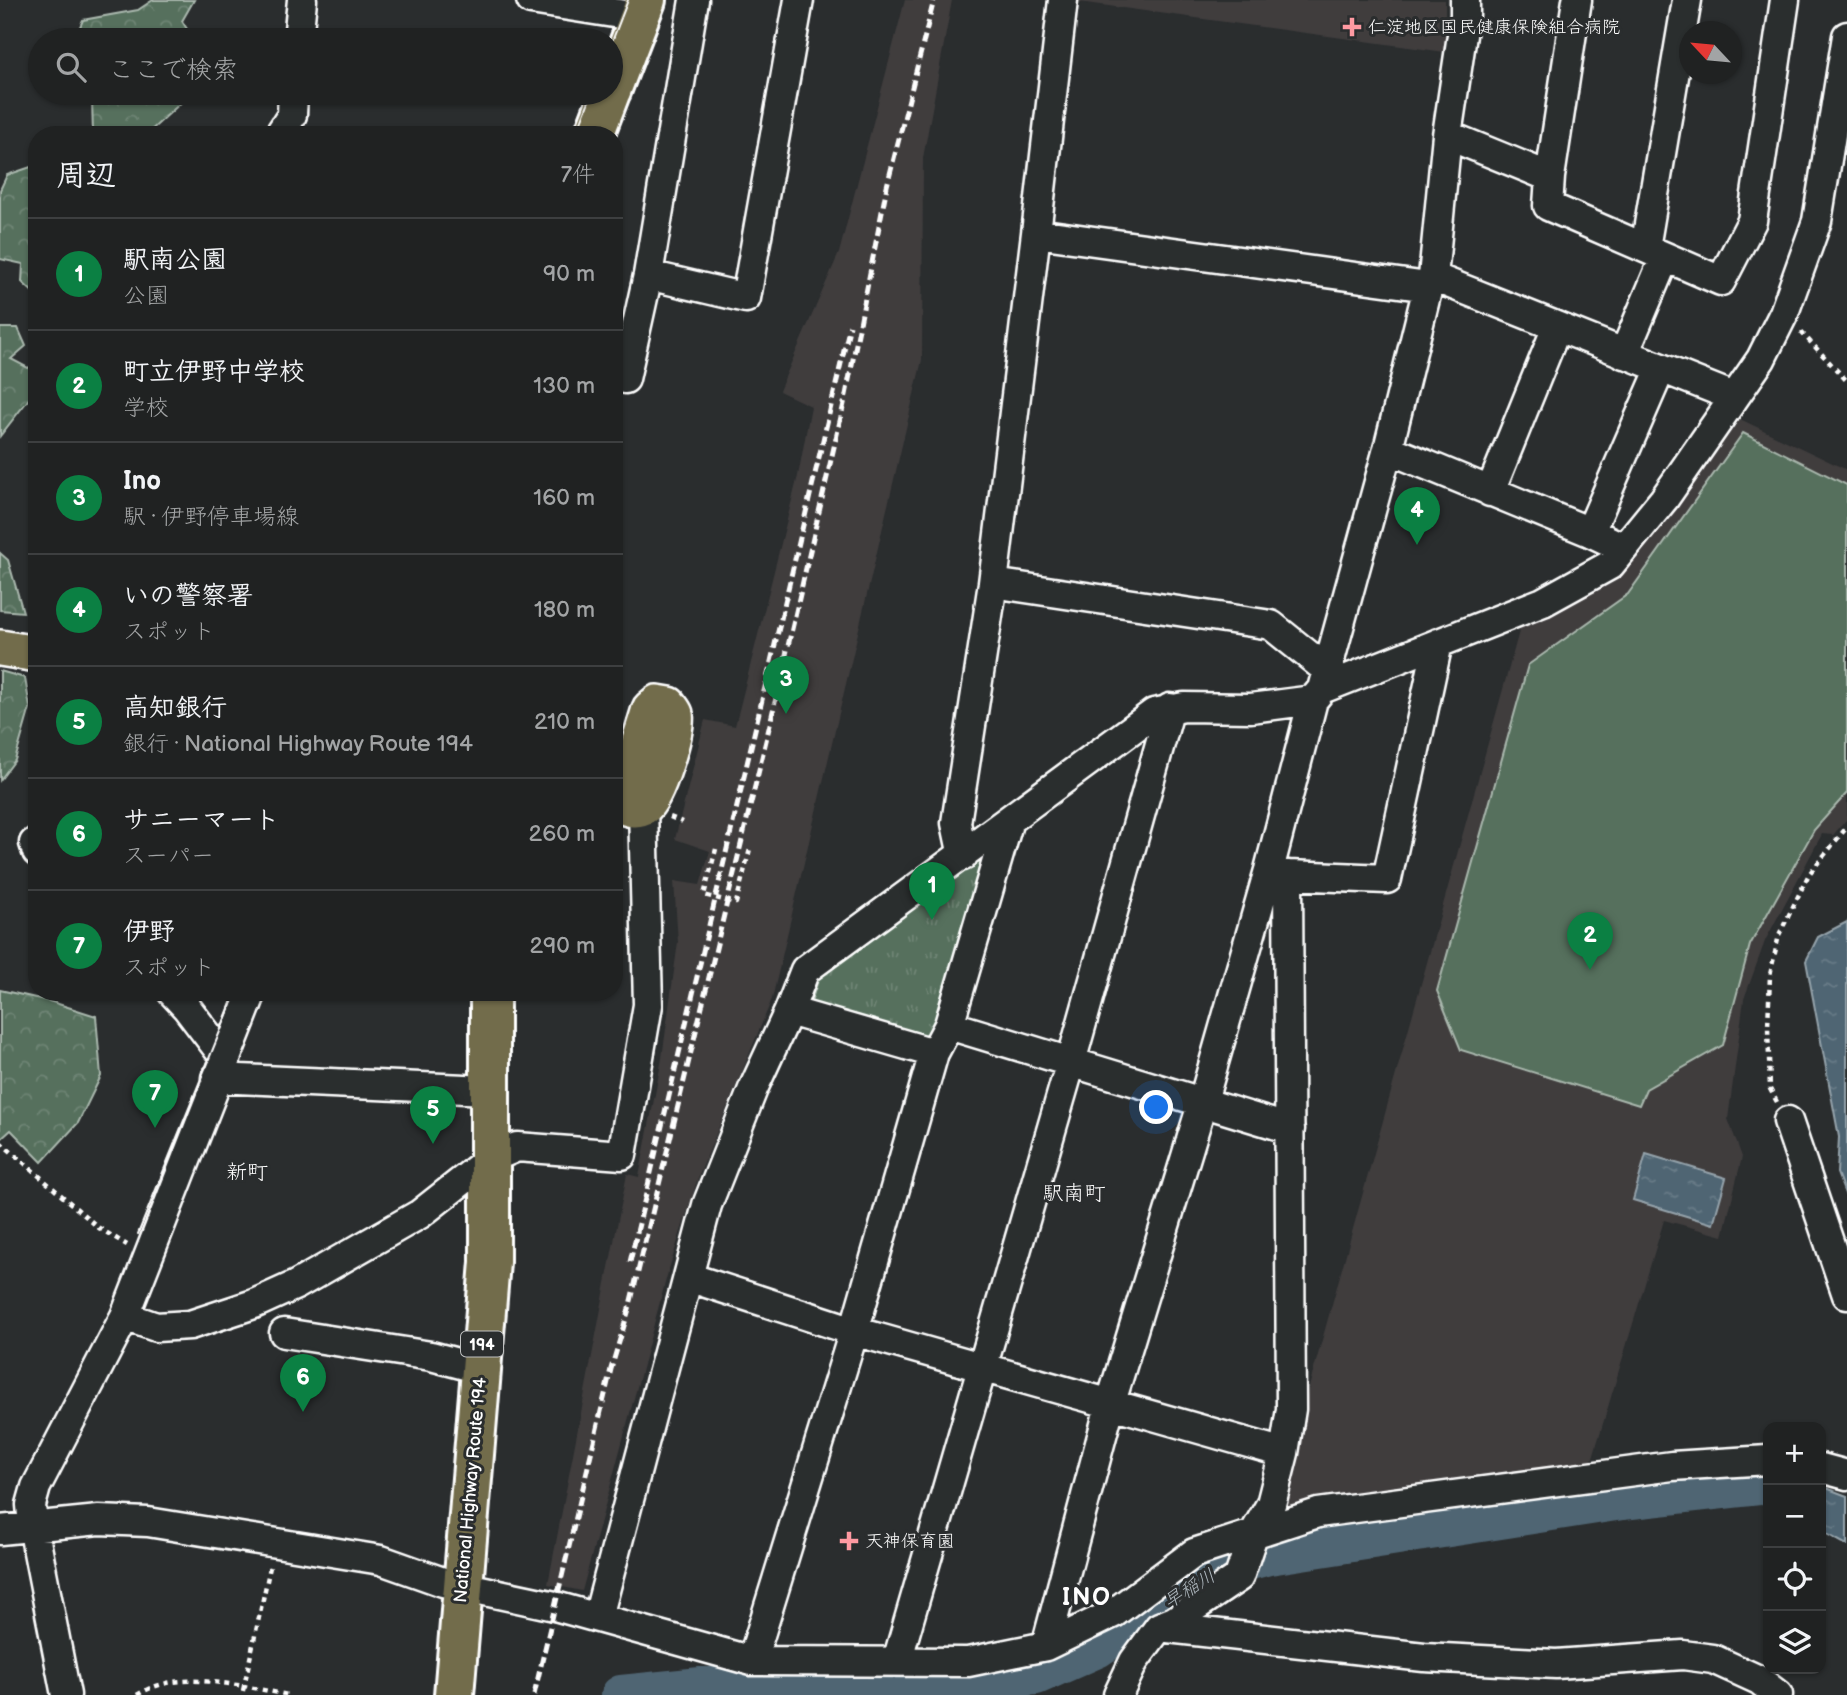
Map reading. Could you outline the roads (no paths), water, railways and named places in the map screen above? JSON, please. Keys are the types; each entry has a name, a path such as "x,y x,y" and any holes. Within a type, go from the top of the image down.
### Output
{"highway":[{"path":"623,58 642,9"},
{"path":"597,126 605,105"},
{"name":"National Highway Route 194","path":"454,1695 490,1262 490,1001"}],"main road":[{"path":"0,648 28,653"}],"street":[{"path":"299,28 302,0"},
{"path":"531,0 642,9"},
{"path":"628,379 694,0"},
{"path":"648,275 746,298 799,0"},
{"path":"962,856 956,823 993,583 1063,0"},
{"path":"1046,1646 1111,1402 1203,1101 1279,873 1321,686 1388,449 1430,282 1465,0"},
{"path":"1577,0 1548,206 1721,281 1752,221 1785,0"},
{"path":"1624,354 1655,253 1687,0"},
{"path":"597,1618 707,1205 753,1089 805,970 1154,713 1170,708 1251,708 1321,686 1543,602 1610,565 1664,499 1761,359 1784,313 1817,221 1847,36"},
{"path":"285,126 292,115 292,105"},
{"path":"1447,135 1550,177"},
{"path":"1037,233 1430,282 1557,327 1734,397"},
{"path":"1490,492 1557,327"},
{"path":"1590,531 1661,368"},
{"path":"1388,449 1590,531 1624,548"},
{"path":"993,583 1271,625 1321,686"},
{"path":"1279,873 1387,879 1438,643"},
{"path":"897,1661 1071,1062 1170,708"},
{"path":"125,1316 156,1326 190,1325 254,1304 296,1285 420,1214 491,1158 517,1147 622,1155 648,1005 635,804"},
{"path":"752,1661 854,1331 934,1053 949,1025 1009,820"},
{"path":"1118,1695 1134,1661 1159,1627 1174,1621 1239,1577 1253,1535 1270,1504 1284,1453 1291,1409 1290,1129 1279,873"},
{"path":"180,1001 221,1068"},
{"path":"66,1695 33,1525 32,1505 36,1487 125,1316 248,1001"},
{"path":"789,1011 934,1053"},
{"path":"949,1025 1290,1129"},
{"path":"221,1068 488,1090"},
{"path":"1788,1121 1847,1295"},
{"path":"688,1278 854,1331 1284,1453"},
{"path":"284,1333 430,1356 480,1369"},
{"path":"0,1530 99,1520 148,1522 381,1560 443,1582 597,1618 752,1661 968,1662 1046,1646 1114,1613 1194,1553 1318,1513 1672,1466 1763,1460"},
{"path":"1826,1469 1847,1475"},
{"path":"1159,1627 1424,1657 1556,1664 1683,1655 1713,1659 1759,1680 1778,1695"}],"water":[{"path":"1847,922 1847,1199 1837,1173 1839,1137 1806,961 1818,937"},
{"path":"1646,1154 1726,1178 1713,1224 1633,1200"},
{"path":"1763,1485 1763,1500 1748,1493"},
{"path":"1826,1488 1847,1496 1847,1545 1826,1534"}],"waterway":[{"name":"早稲川","path":"621,1695 701,1687 927,1686 1036,1675 1097,1648 1217,1569 1269,1555 1622,1500 1763,1485"}],"tram line":[{"path":"617,28 628,0"},
{"path":"579,126 587,105"},
{"path":"138,1234 232,1001"}],"railway":[{"path":"534,1695 611,1369 629,1309 770,724 846,395 887,186 934,0"},
{"path":"630,1262 850,325"}],"place":[{"name":"仁淀地区国民健康保険組合病院","path":"1352,27"},
{"name":"いの警察署","path":"1417,545"},
{"name":"Ino","path":"786,714"},
{"name":"駅南公園","path":"932,920"},
{"name":"町立伊野中学校","path":"1590,970"},
{"name":"伊野","path":"155,1128"},
{"name":"高知銀行","path":"433,1144"},
{"name":"サニーマート","path":"303,1412"},
{"name":"天神保育園","path":"849,1541"}],"district":[{"name":"新町","path":"247,1172"},
{"name":"駅南町","path":"1074,1193"},
{"name":"INO","path":"1087,1597"}]}
